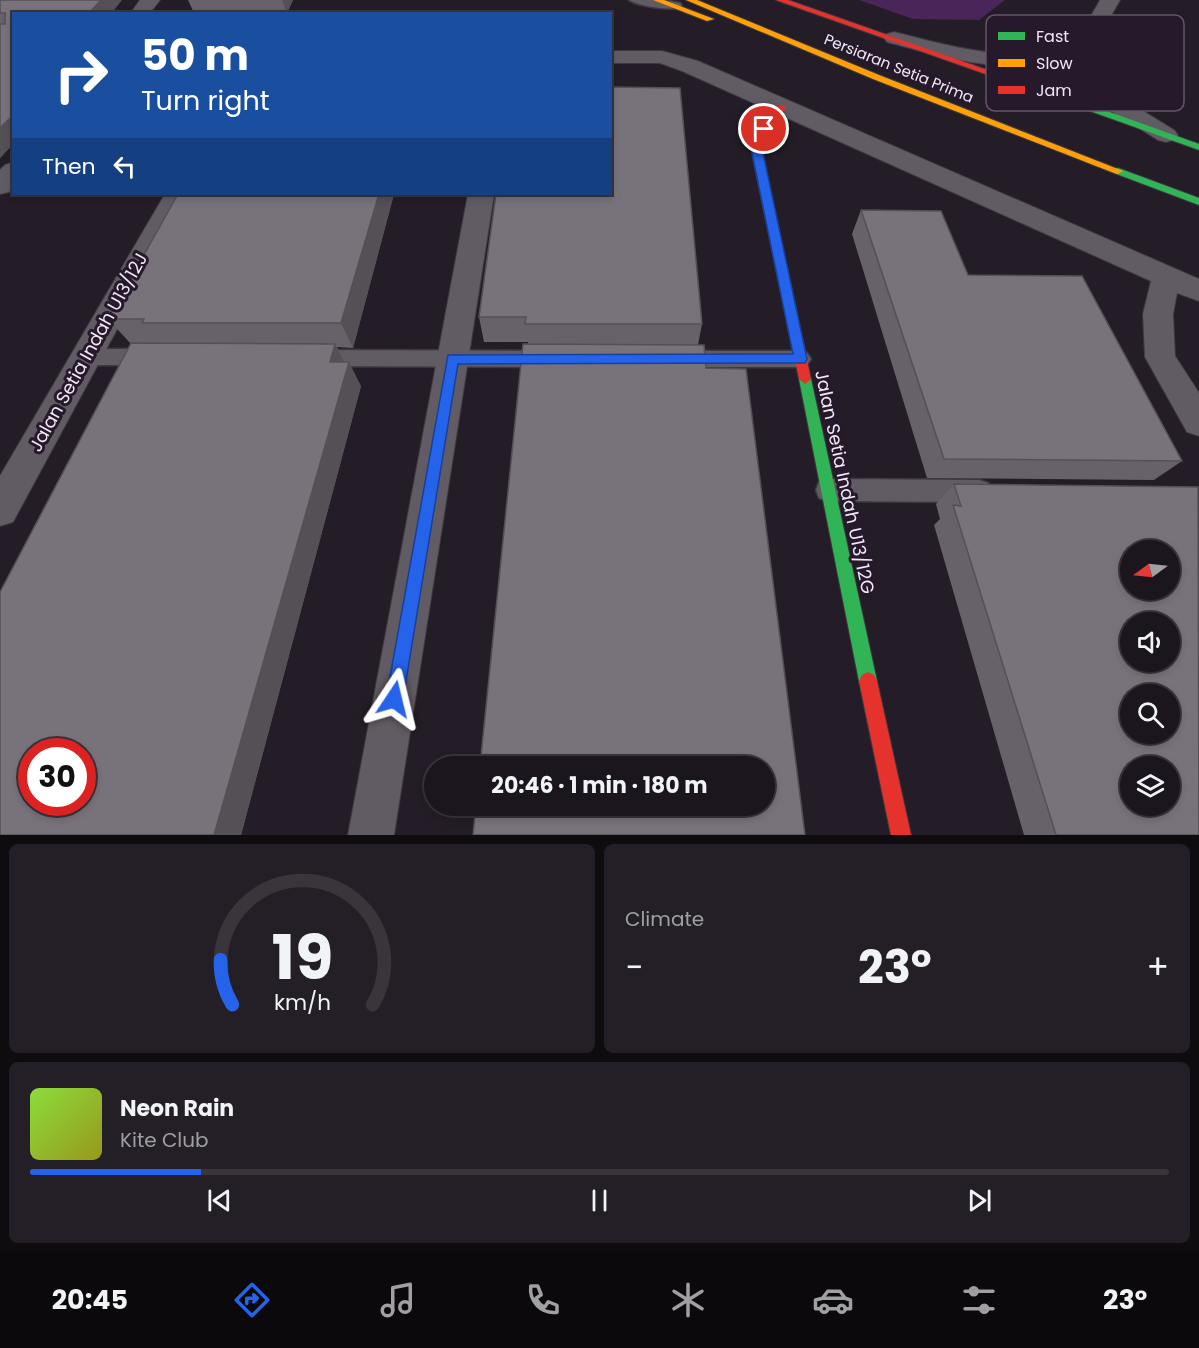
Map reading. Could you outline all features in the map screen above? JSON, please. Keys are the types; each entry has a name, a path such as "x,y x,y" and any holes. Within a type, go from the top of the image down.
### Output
{"street":[{"path":"141,12 150,0"},
{"path":"657,0 876,77"},
{"name":"Persiaran Setia Prima","path":"690,0 876,77 1199,202"},
{"name":"Persiaran Setia Prima","path":"780,0 986,71"},
{"path":"1105,15 1110,0"},
{"path":"894,38 986,58"},
{"path":"612,57 662,57 690,66 1199,291"},
{"name":"Jalan Setia Indah U13/12G","path":"782,108 764,129 758,153 901,835"},
{"name":"Persiaran Setia Prima","path":"1099,111 1199,147"},
{"path":"1128,111 1166,135"},
{"path":"0,186 12,172"},
{"name":"Jalan Setia Indah U13/12J","path":"0,510 176,195"},
{"path":"371,835 481,195"},
{"path":"1166,277 1158,314 1160,357 1199,422"}],"lane":[{"path":"636,0 675,6"},
{"path":"86,357 168,357"},
{"path":"287,358 573,359"},
{"path":"657,359 800,359"},
{"path":"828,490 996,492"}],"shaded area":[{"path":"859,0 1005,0 979,20 913,19"}],"building":[{"path":"0,0 101,0 90,12 12,12 12,116 0,128 0,24 5,24 5,13 0,13"},
{"path":"612,87 680,88 702,324 525,324 526,317 479,317 496,195 612,195"},
{"path":"177,195 379,195 341,323 142,323 144,319 108,319"},
{"path":"861,210 941,211 968,275 1082,276 1182,461 944,459"},
{"path":"131,343 335,344 330,362 349,362 214,835 0,835 0,592"},
{"path":"523,344 704,345 706,368 746,369 805,835 473,835 475,816 775,816 775,756 481,756"},
{"path":"954,484 1198,487 1199,835 1056,835 953,505 961,506"}],"traffic: fast":[{"path":"1098,111 1199,147"},
{"path":"1118,171 1199,202"},
{"path":"805,379 868,681"}],"traffic: slow":[{"path":"657,0 710,19"},
{"path":"690,0 876,77 1118,171"}],"traffic: jam":[{"path":"780,0 986,72"},
{"path":"782,107 764,129 757,153 805,379"},
{"path":"868,681 901,835"}],"route":[{"path":"394,699 453,359 800,359 758,153 764,129"}]}
